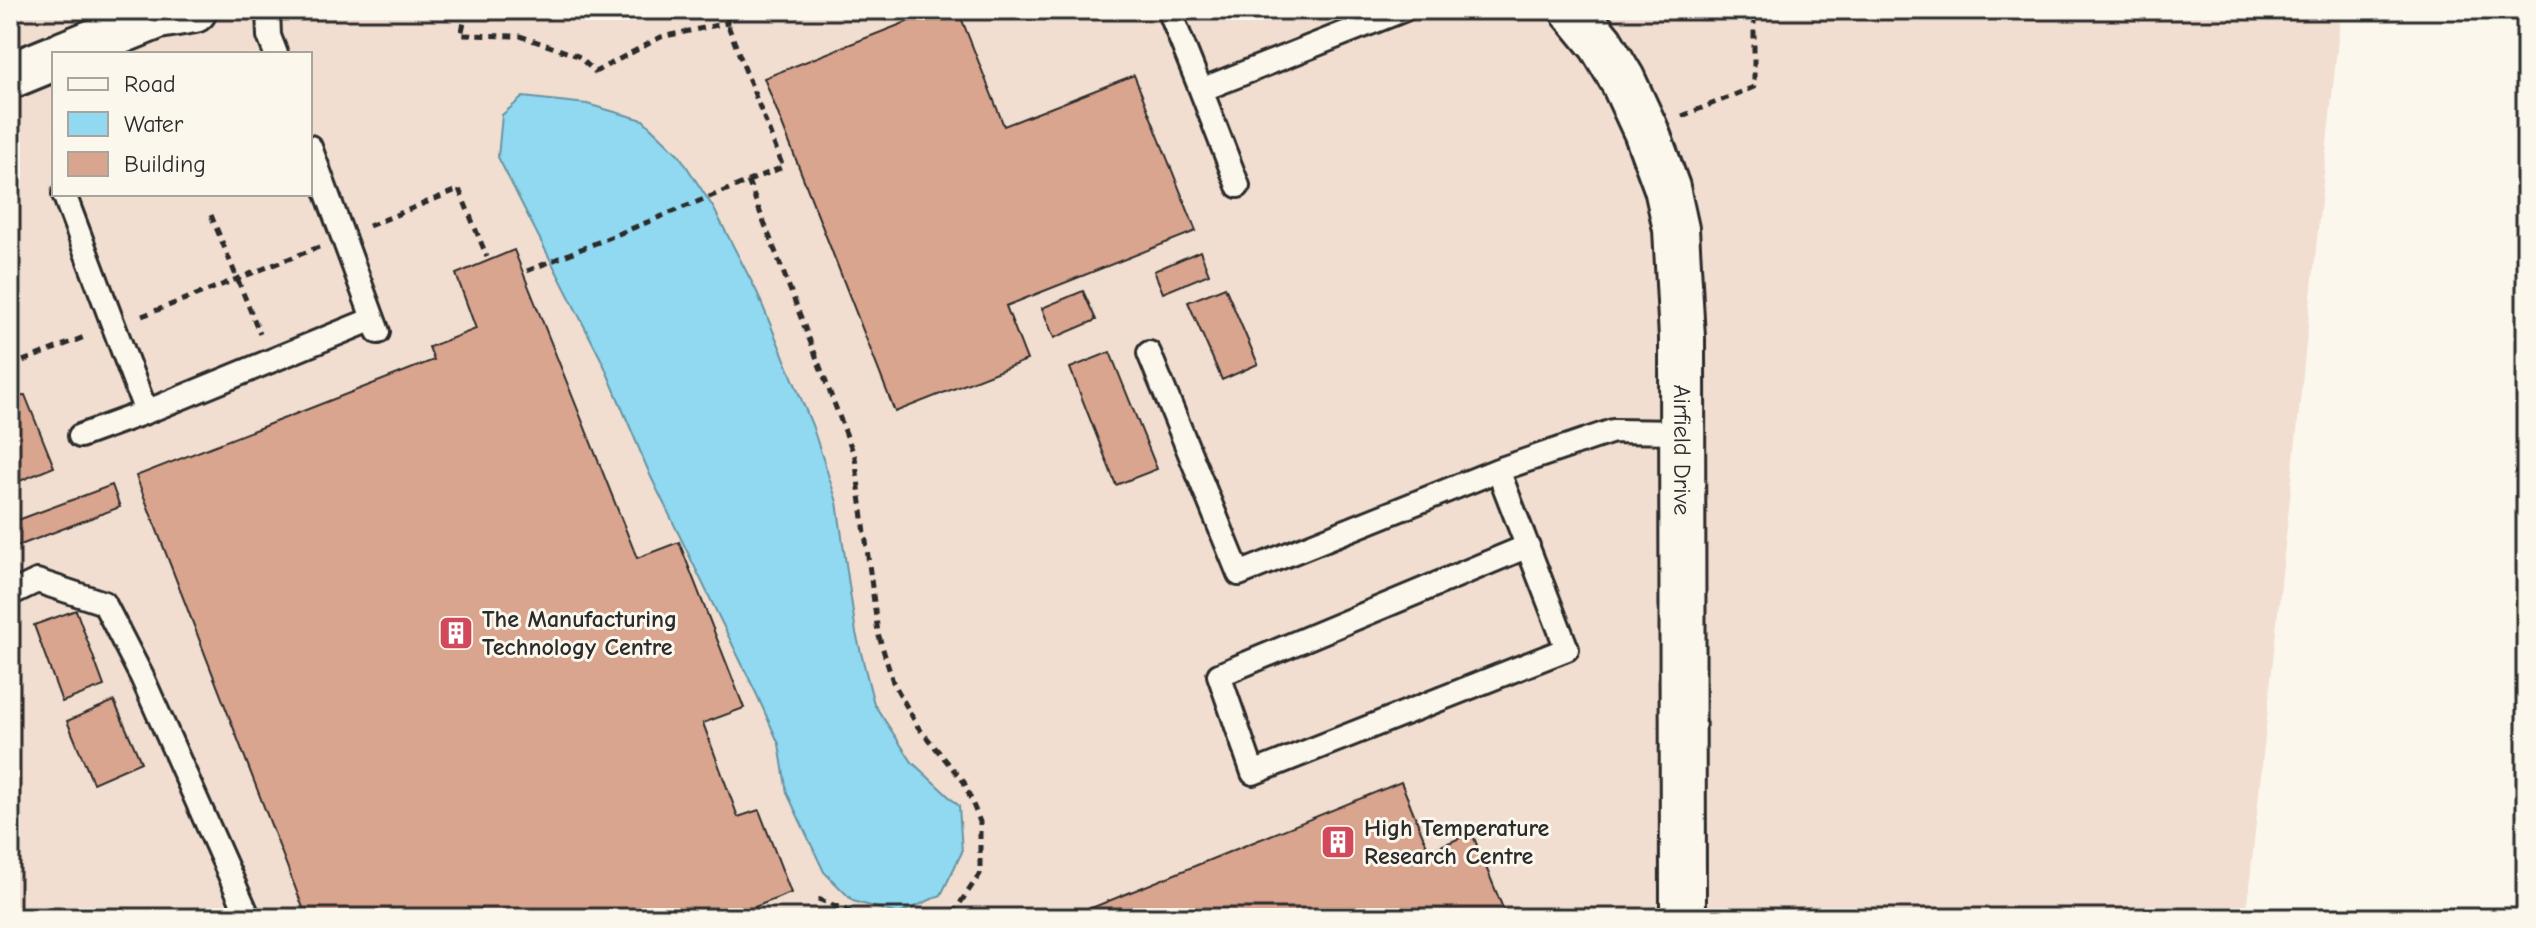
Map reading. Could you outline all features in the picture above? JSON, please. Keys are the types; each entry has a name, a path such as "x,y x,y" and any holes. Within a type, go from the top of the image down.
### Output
{"street":[{"path":"69,52 158,16 194,10"},
{"name":"Airfield Drive","path":"1573,10 1608,56 1646,131 1667,188 1676,229 1682,338 1683,918"},
{"path":"10,76 52,59"}],"lane":[{"path":"268,10 269,36 275,52"},
{"path":"1169,10 1238,186"},
{"path":"1201,90 1403,10"},
{"path":"80,436 270,361 376,326 312,152"},
{"path":"65,196 146,412"},
{"path":"1149,353 1239,574 1498,470 1613,431 1681,432"},
{"path":"1498,470 1528,546 1567,649 1253,773 1219,675 1528,546"},
{"path":"10,594 37,581 104,603 142,677 249,918"}],"path":[{"path":"467,10 461,35 520,36 578,56 595,72 661,37 727,23"},
{"path":"527,271 783,167 727,23 729,10"},
{"path":"1646,131 1754,87 1754,10"},
{"path":"748,181 855,457 878,633 893,682 918,727 964,782 980,822 980,874 956,909 934,918"},
{"path":"10,366 459,189 487,257"},
{"path":"211,215 270,361"},
{"path":"818,899 866,918"}],"shaded area":[{"path":"10,10 2341,10 2246,918 10,918"}],"water":[{"path":"523,97 587,104 643,120 679,155 713,207 757,292 812,425 837,502 856,633 874,704 912,762 959,806 962,852 941,895 899,914 853,901 824,872 787,793 779,744 757,695 651,477 603,363 498,157 502,115"}],"building":[{"path":"937,10 958,10 1004,126 1134,75 1196,231 1006,306 1027,360 895,412 764,78"},
{"name":"The Manufacturing Technology Centre","path":"514,250 637,558 679,542 744,708 703,723 738,817 759,810 791,893 739,913 741,918 307,918 136,476 434,360 429,347 476,329 456,274"},
{"path":"1200,251 1209,274 1163,293 1154,271"},
{"path":"1225,287 1258,364 1222,380 1188,302"},
{"path":"1083,291 1096,320 1054,338 1042,308"},
{"path":"1110,352 1157,469 1116,485 1070,368"},
{"path":"25,395 54,467 10,485 10,401"},
{"path":"112,485 120,507 10,549 10,523"},
{"path":"76,610 104,686 62,702 34,625"},
{"path":"114,701 141,762 93,783 67,721"},
{"name":"High Temperature Research Centre","path":"1401,782 1429,851 1472,833 1507,918 1081,918 1079,913"}],"place":[{"name":"The Manufacturing Technology Centre","path":"456,633"},
{"name":"High Temperature Research Centre","path":"1338,842"}]}
